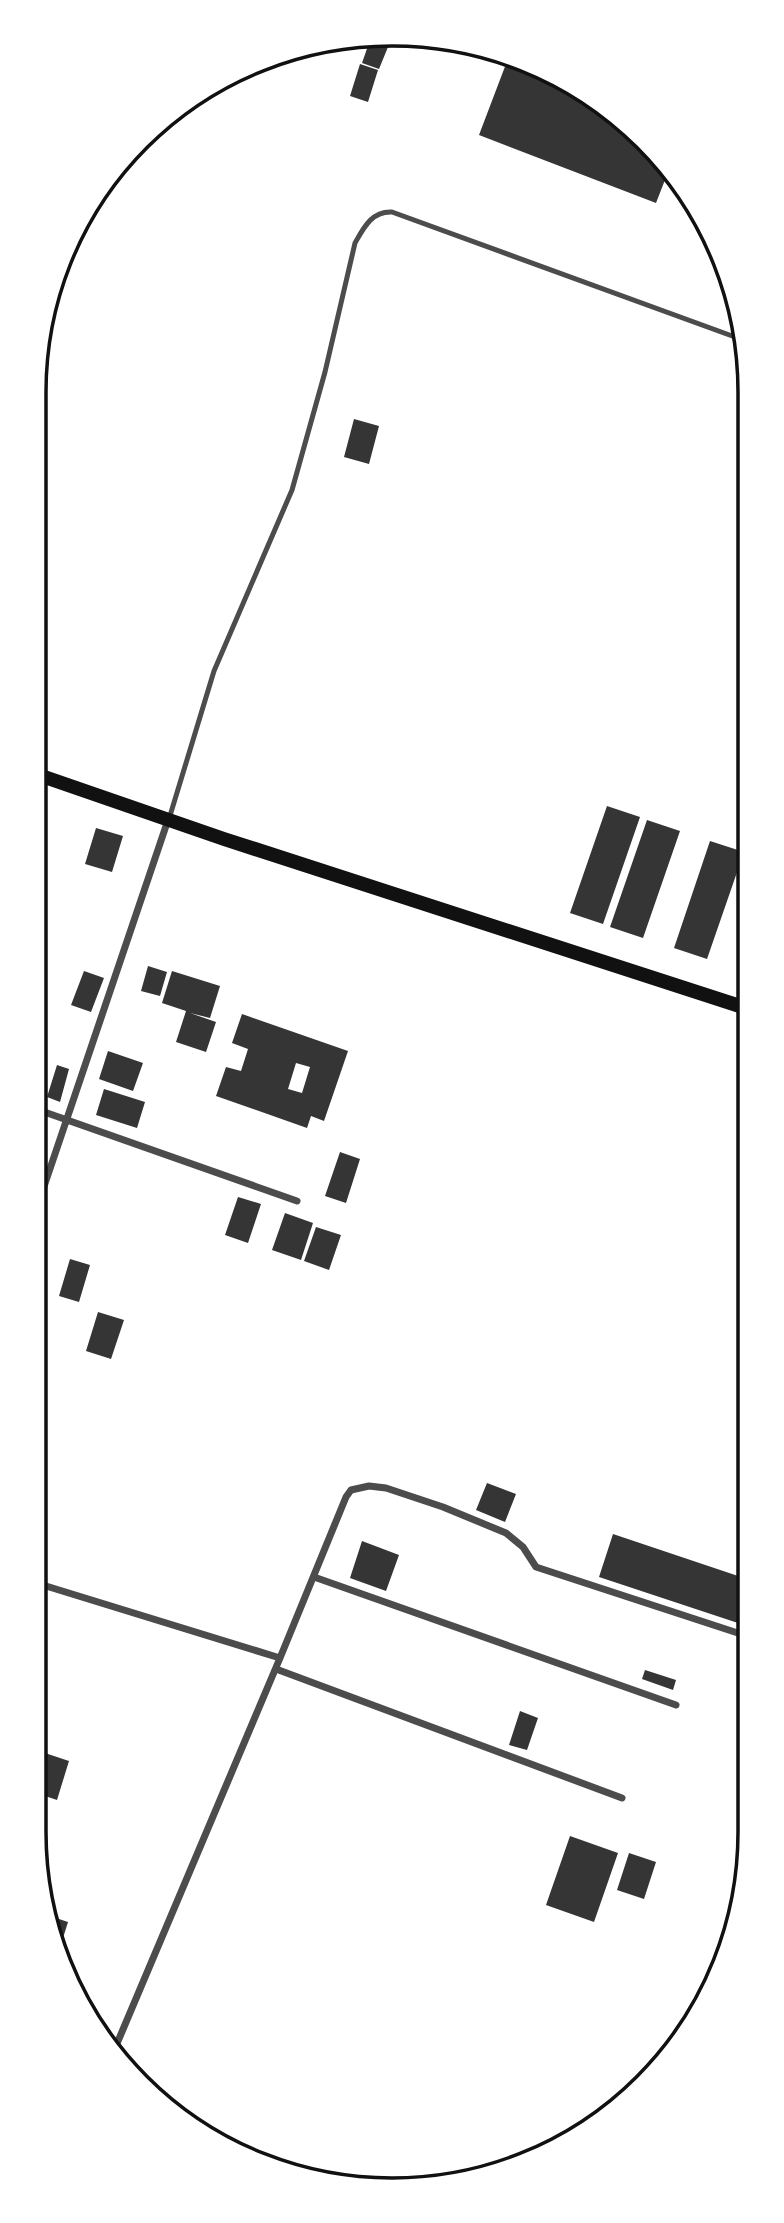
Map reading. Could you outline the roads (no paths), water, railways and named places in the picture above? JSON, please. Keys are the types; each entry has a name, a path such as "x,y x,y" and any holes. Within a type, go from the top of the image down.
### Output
{"main road":[{"path":"46,778 168,820 738,1005"}],"street":[{"path":"46,1181 168,820"},
{"path":"46,1112 297,1201"},
{"path":"117,2043 351,1490 369,1486 386,1488 443,1507 506,1533 523,1547 536,1567 738,1633"},
{"path":"314,1577 676,1705"},
{"path":"46,1586 280,1658"},
{"path":"276,1669 622,1798"}],"lane":[{"path":"168,820 214,671 292,490 325,372 355,243 363,228 373,218 382,212 392,212 734,336"}]}
